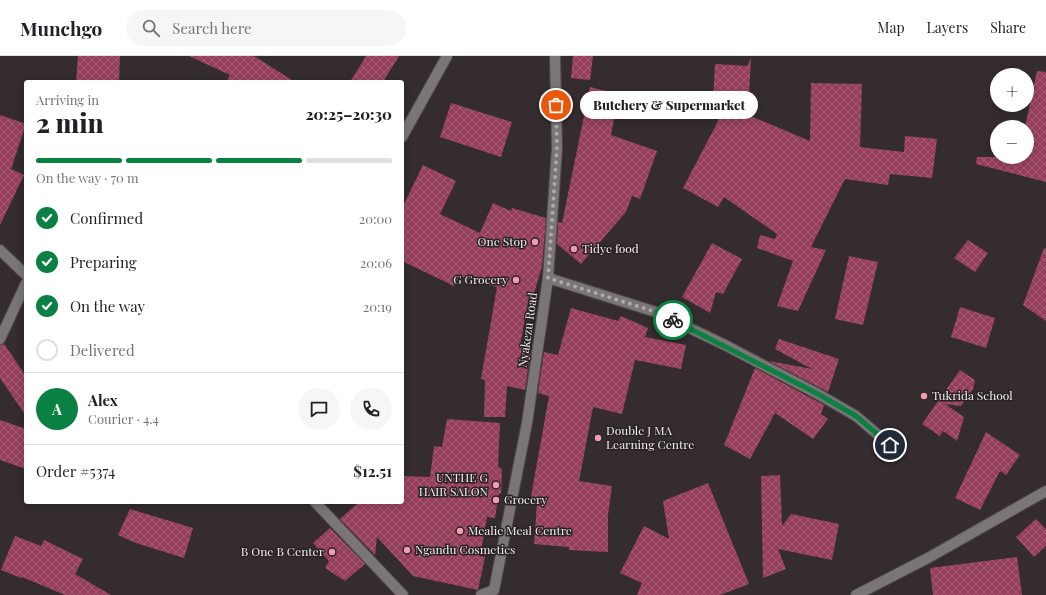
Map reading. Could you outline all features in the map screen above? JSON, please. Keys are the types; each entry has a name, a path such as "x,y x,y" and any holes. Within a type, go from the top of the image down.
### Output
{"street":[{"path":"404,133 448,56"},
{"name":"Nyakezu Road","path":"481,595 498,593 527,423 548,278 557,148 555,56"},
{"path":"0,250 24,273"},
{"path":"548,278 656,312 718,342 818,394 856,416 890,445"},
{"path":"0,339 24,287"},
{"path":"856,595 928,558 1046,492"},
{"path":"317,504 403,595"}],"building":[{"path":"78,56 120,56 119,80 76,80"},
{"path":"189,56 254,56 292,80 227,80 230,75"},
{"path":"366,56 399,56 384,80 351,80"},
{"path":"573,56 593,56 590,80 571,78"},
{"path":"751,58 748,115 810,141 811,83 862,84 860,147 904,152 905,136 937,139 932,178 890,174 888,185 845,179 811,247 826,250 798,311 777,306 793,261 757,248 760,235 775,239 777,234 724,197 718,207 683,188 728,102 713,101 715,64 747,66"},
{"path":"1037,71 1046,72 1046,182 976,164 977,157 990,157 990,164 1034,164 1034,120 1026,120 1028,112 1034,112 1034,85"},
{"path":"590,87 619,94 611,135 657,151 640,199 632,196 626,212 581,264 557,244 558,222 562,223"},
{"path":"451,103 512,122 501,157 440,137"},
{"path":"0,115 24,123 24,130 11,169 24,175 0,225"},
{"path":"423,165 456,181 440,214 480,233 493,203 511,211 512,208 546,218 542,266 533,297 529,296 520,346 531,348 525,390 507,386 505,417 484,417 485,380 481,379 497,287 459,276 454,286 404,262 404,204"},
{"path":"968,240 988,253 975,272 954,258"},
{"path":"712,243 742,259 723,294 716,292 710,313 682,297"},
{"path":"1044,248 1046,249 1046,321 1023,305"},
{"path":"849,256 878,262 863,325 835,319"},
{"path":"960,307 995,318 986,348 951,337"},
{"path":"571,308 618,321 621,316 648,328 645,337 686,345 681,369 635,360 622,414 593,407 579,481 612,486 608,515 608,552 569,550 569,547 534,544 537,503 530,502 549,396 538,393 544,352 558,355"},
{"path":"779,339 839,359 828,392 769,361 812,369 775,349"},
{"path":"4,344 24,373 24,413 0,378 0,345"},
{"path":"755,368 824,405 821,414 828,419 813,439 775,413 750,459 724,445"},
{"path":"960,370 975,380 973,389 961,406 945,404 964,417 957,441 943,431 940,436 922,424"},
{"path":"447,419 500,423 498,466 502,470 501,494 499,493 495,518 487,517 480,556 485,557 478,590 413,576 377,537 375,555 340,519 357,504 404,504 404,476 430,477 434,446 442,447"},
{"path":"0,420 24,428 24,468 0,460"},
{"path":"986,432 1020,455 1006,475 1000,471 980,510 955,498"},
{"path":"780,475 782,526 791,514 839,524 832,560 778,549 786,569 763,578 761,476"},
{"path":"708,483 749,584 720,595 637,595 642,583 620,573 644,526 669,539 663,501"},
{"path":"130,509 193,528 184,558 136,543 118,535"},
{"path":"1036,519 1046,529 1046,546 1034,557 1016,537"},
{"name":"B One B Center","path":"330,528 365,564 345,581 325,568 329,561 313,543"},
{"path":"15,536 41,546 44,540 83,559 75,574 111,595 65,595 1,570"},
{"path":"1017,557 1022,595 933,595 930,568"}],"way so far":[{"path":"556,105 557,148 548,278 656,312 673,320"}],"place":[{"name":"Butchery & Supermarket","path":"556,105"},
{"name":"One Stop","path":"535,242"},
{"name":"Tidye food","path":"574,249"},
{"name":"G Grocery","path":"516,280"},
{"name":"Tukrida School","path":"924,396"},
{"name":"Double J MA Learning Centre","path":"598,438"},
{"name":"UNTHE G HAIR SALON","path":"496,485"},
{"name":"Grocery","path":"496,500"},
{"name":"Mealie Meal Centre","path":"460,531"},
{"name":"Ngandu Cosmetics","path":"407,550"},
{"name":"B One B Center","path":"332,552"}],"route":[{"path":"673,320 725,345 818,394 856,416 890,445"}]}
